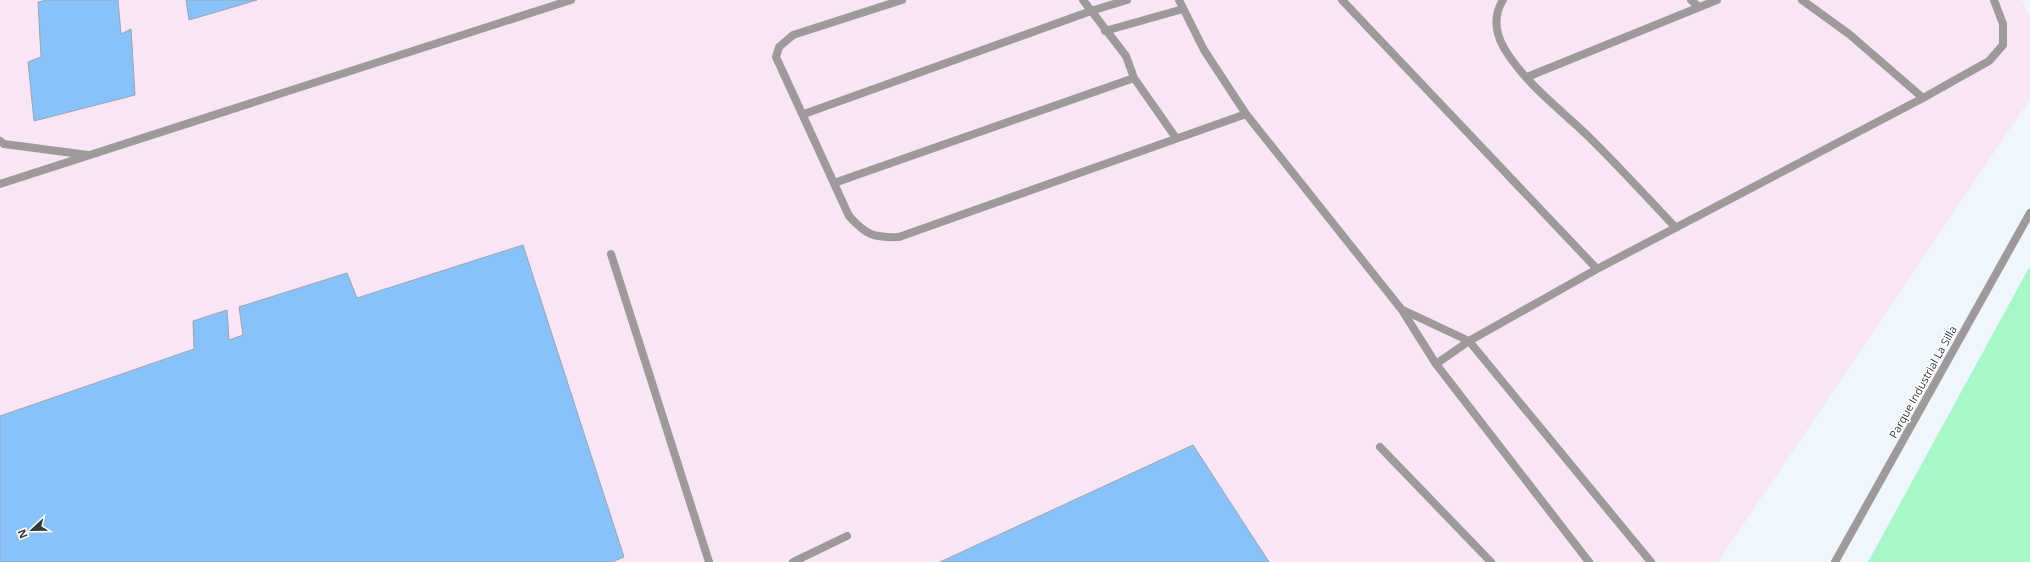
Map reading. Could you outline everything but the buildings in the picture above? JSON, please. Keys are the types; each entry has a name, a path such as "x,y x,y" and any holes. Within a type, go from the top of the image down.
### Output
{"street":[{"path":"0,184 556,2 571,0"},
{"path":"902,0 793,35 779,47 776,57 779,66 804,114 849,216 862,231 878,239 898,237 1246,114"},
{"path":"1083,0 1105,31 1126,56 1134,78 1176,138"},
{"path":"804,114 1091,11 1127,0"},
{"path":"1179,0 1204,50 1246,114 1402,310 1436,364 1589,562"},
{"path":"1342,0 1596,269"},
{"path":"1503,0 1495,12 1498,34 1507,53 1527,77 1592,140 1675,227"},
{"path":"1691,0 1699,7"},
{"path":"1527,77 1717,0"},
{"path":"1802,0 1815,7 1923,98"},
{"path":"1436,364 1469,341 1596,269 1923,98 1989,61 2003,45 2003,24 1994,0"},
{"path":"1105,31 1183,9"},
{"path":"834,183 1134,78"},
{"path":"0,141 4,144 91,155"},
{"name":"Parque Industrial La Silla","path":"1835,562 2030,213"},
{"path":"611,254 709,562"},
{"path":"1402,310 1469,341 1651,562"},
{"path":"1380,447 1491,562"},
{"path":"793,562 847,536"}],"shaded area":[{"path":"0,0 2022,0 2030,17 2030,99 1718,562 0,562"}],"green space":[{"path":"2030,266 2030,562 1868,562"}]}
